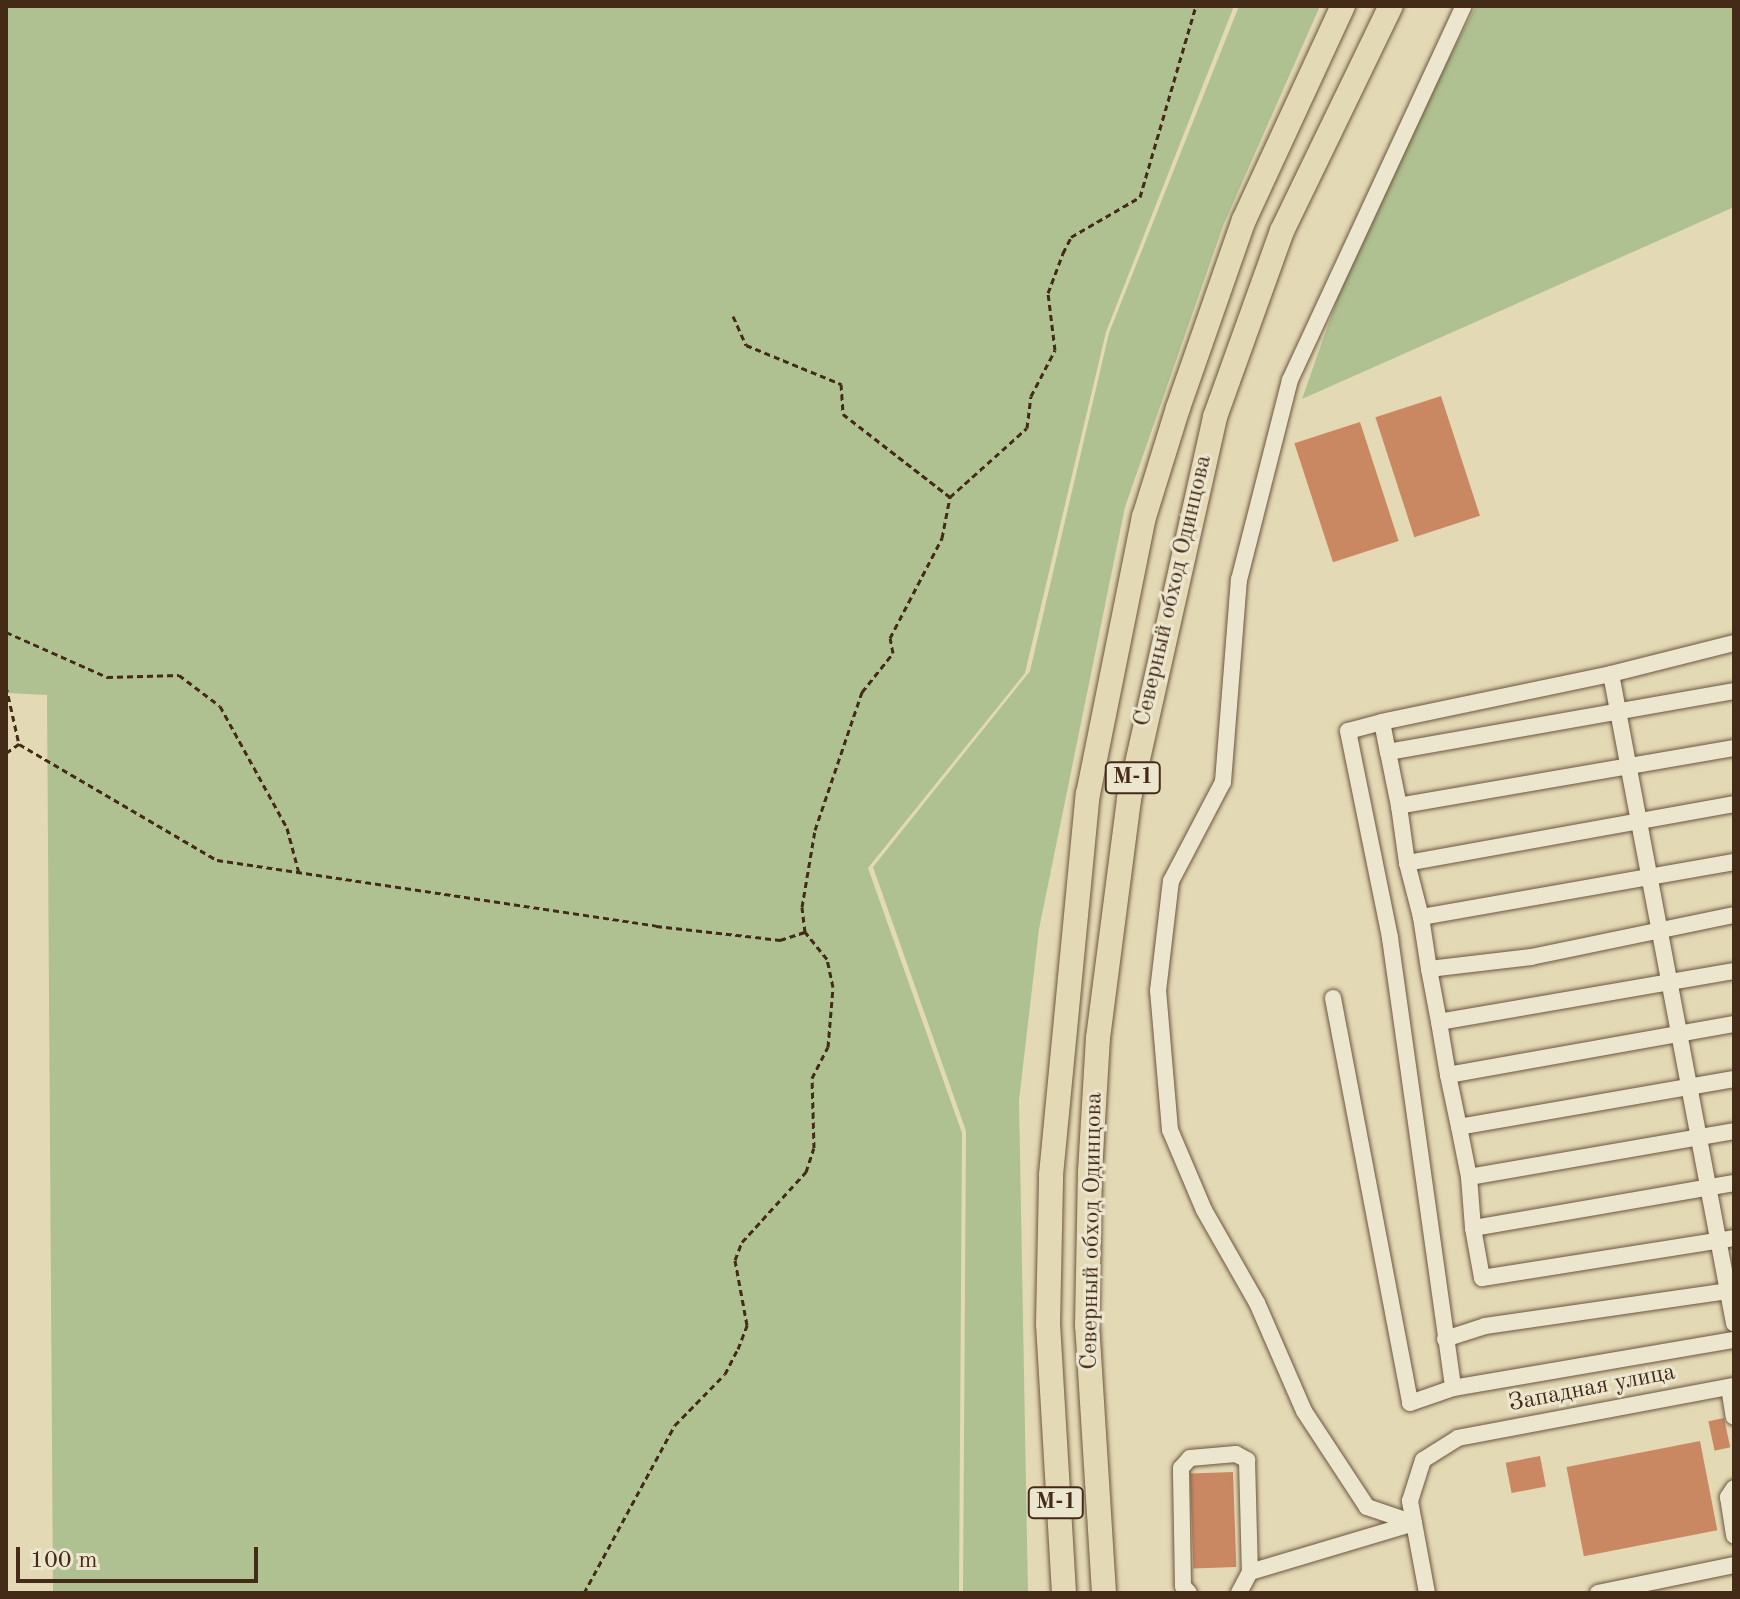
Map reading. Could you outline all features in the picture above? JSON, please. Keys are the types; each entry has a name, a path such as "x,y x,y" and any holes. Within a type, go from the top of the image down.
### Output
{"highway":[{"name":"Северный обход Одинцова","path":"1064,1593 1048,1324 1051,1175 1088,794 1144,517 1178,408 1244,220 1343,6"},
{"name":"Северный обход Одинцова","path":"1104,1593 1087,1326 1090,1172 1102,994 1129,799 1215,417 1282,231 1391,6"}],"street":[{"path":"1414,1523 1367,1507 1304,1411 1257,1303 1204,1210 1170,1130 1158,991 1171,881 1223,782 1239,580 1290,380 1464,6"},
{"path":"1453,1388 1390,938 1348,731 1611,674 1734,643"},
{"path":"1611,674 1709,1192 1726,1239 1734,1323"},
{"path":"1388,752 1734,691"},
{"path":"1382,722 1469,1177 1473,1228 1482,1278 1726,1239"},
{"path":"1399,806 1734,748"},
{"path":"1407,863 1734,804"},
{"path":"1421,917 1734,862"},
{"path":"1429,969 1531,957 1734,915"},
{"path":"1439,1022 1734,971"},
{"path":"1333,998 1410,1403 1453,1388 1734,1340"},
{"path":"1448,1075 1734,1024"},
{"path":"1459,1127 1734,1079"},
{"path":"1469,1177 1734,1131"},
{"path":"1473,1228 1709,1192 1734,1183"},
{"path":"1445,1339 1485,1326 1731,1291"},
{"path":"1731,1386 1734,1417"},
{"name":"Западная улица","path":"1414,1523 1410,1501 1423,1460 1458,1438 1731,1386"},
{"path":"1189,1593 1183,1586 1181,1468 1190,1458 1247,1460 1250,1572 1239,1593"},
{"path":"1734,1488 1728,1497 1734,1536"},
{"path":"1250,1572 1414,1523"},
{"path":"1414,1523 1427,1593"},
{"path":"1598,1593 1734,1565"}],"path":[{"path":"584,1593 675,1425 725,1374 738,1349 747,1325 735,1260 742,1242 806,1172 814,1148 812,1078 828,1047 833,987 827,959 805,932 815,830 862,692 886,667 890,638 942,538 950,497 1027,428 1031,396 1055,350 1048,293 1071,237 1140,197 1196,6"},
{"path":"733,316 746,345 841,384 843,414 950,497"},
{"path":"6,632 107,677 179,675 220,706 287,828 299,873"},
{"path":"6,686 19,744 217,860 656,926 780,940 805,932"},
{"path":"6,753 19,744"}],"green space":[{"path":"6,6 1234,6 1106,332 1025,673 868,868 962,1133 959,1593 53,1593 47,695 6,693"},
{"path":"1239,6 1320,6 1223,226 1125,507 1039,929 1019,1100 1028,1593 963,1593 966,1131 873,867 1030,671 1109,333"},
{"path":"1476,6 1734,6 1734,207 1302,399 1364,223"}],"building":[{"path":"1441,396 1480,516 1414,537 1375,417"},
{"path":"1360,422 1399,541 1333,562 1294,443"},
{"path":"1724,1418 1730,1447 1715,1451 1708,1421"},
{"path":"1700,1441 1717,1530 1584,1556 1566,1467"},
{"path":"1540,1456 1546,1486 1512,1493 1506,1463"},
{"path":"1233,1472 1236,1567 1193,1568 1190,1474"}]}
